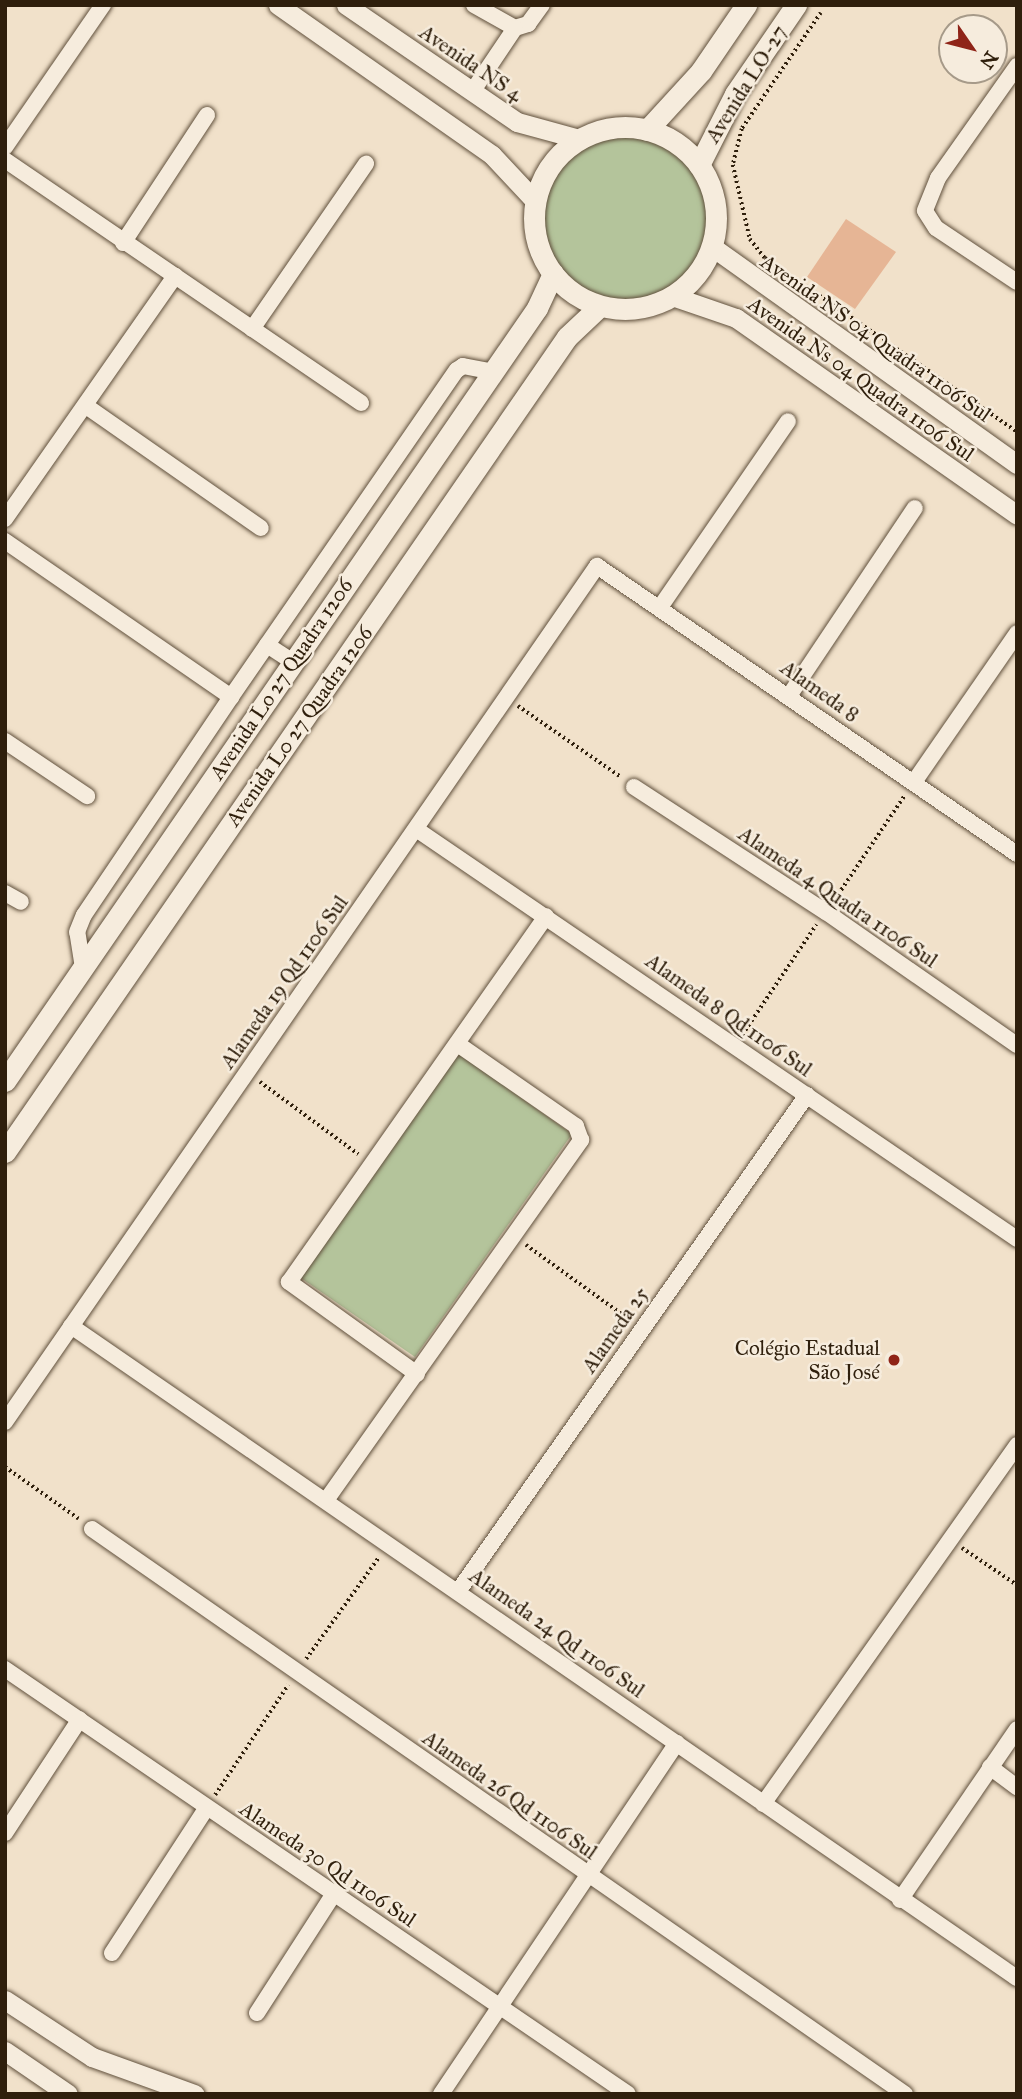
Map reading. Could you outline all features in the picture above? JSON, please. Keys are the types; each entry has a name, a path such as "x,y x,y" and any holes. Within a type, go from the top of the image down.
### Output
{"main road":[{"name":"Avenida LO-27","path":"647,130 701,71 746,5"},
{"name":"Avenida LO-27","path":"699,165 736,94 796,5"},
{"path":"601,130 647,130 670,139 699,165 713,196 716,221 711,246 702,265 672,296 637,308 600,306 582,299 553,274 540,252 534,227 535,201 551,165 579,139 601,130"},
{"name":"Avenida Lo 27 Quadra 1206","path":"5,1081 537,308 553,274"},
{"name":"Avenida L0 27 Quadra 1206","path":"5,1152 567,337 600,306"}],"street":[{"path":"5,147 103,5"},
{"path":"278,5 492,155 535,201"},
{"name":"Avenida NS 4","path":"346,5 472,92 531,128 579,139"},
{"path":"474,5 515,28"},
{"path":"472,92 515,28 528,24 542,5"},
{"path":"1017,66 938,178 925,211 936,228 1017,282"},
{"path":"122,243 206,115"},
{"path":"5,160 122,243 361,403"},
{"path":"252,329 366,164"},
{"name":"Avenida NS 04 Quadra 1106 Sul","path":"711,246 1017,464"},
{"path":"5,519 175,276"},
{"name":"Avenida Ns 04 Quadra 1106 Sul","path":"672,296 736,318 1017,515"},
{"path":"83,968 77,932 84,915 231,697 457,370 463,366 493,372"},
{"path":"86,405 261,528"},
{"path":"661,606 788,421"},
{"path":"789,696 915,508"},
{"path":"5,541 231,697"},
{"name":"Alameda 8","path":"597,566 661,606 1017,854"},
{"name":"Alameda 19 Qd 1106 Sul","path":"5,1422 597,566"},
{"path":"295,604 322,620"},
{"path":"914,782 1017,633"},
{"path":"267,645 293,662"},
{"path":"5,741 87,796"},
{"name":"Alameda 4 Quadra 1106 Sul","path":"634,787 826,912 1017,1045"},
{"name":"Alameda 8 Qd 1106 Sul","path":"416,829 1017,1239"},
{"path":"5,892 21,902"},
{"path":"417,1374 289,1282 459,1045 546,916"},
{"path":"327,1499 516,1238 581,1133 459,1045"},
{"name":"Alameda 25","path":"458,1590 807,1095"},
{"name":"Alameda 24 Qd 1106 Sul","path":"71,1326 327,1499 900,1900 1017,1978"},
{"path":"763,1804 1017,1444"},
{"name":"Alameda 26 Qd 1106 Sul","path":"92,1528 905,2094"},
{"name":"Alameda 30 Qd 1106 Sul","path":"5,1669 206,1809 335,1892 628,2094"},
{"path":"5,1833 80,1719"},
{"path":"900,1900 1017,1729"},
{"path":"441,2094 497,2004 677,1743"},
{"path":"990,1767 1017,1787"},
{"path":"112,1952 206,1809"},
{"path":"257,2013 335,1892"},
{"path":"5,2000 92,2057 194,2094"},
{"path":"5,2050 68,2094"}],"path":[{"path":"821,13 743,129 733,165 750,239 765,258 1017,432"},
{"path":"507,699 634,787"},
{"path":"247,1073 372,1163"},
{"path":"516,1238 642,1328"},
{"path":"5,1467 92,1528"},
{"path":"949,1538 1017,1585"}],"green space":[{"path":"647,130 699,165 711,246 672,296 618,309 553,274 535,201 551,165 579,139"},
{"path":"459,1054 572,1134 415,1357 301,1278"}],"building":[{"path":"846,219 896,252 855,309 807,277"}],"place":[{"name":"Colégio Estadual São José","path":"894,1360"}]}
